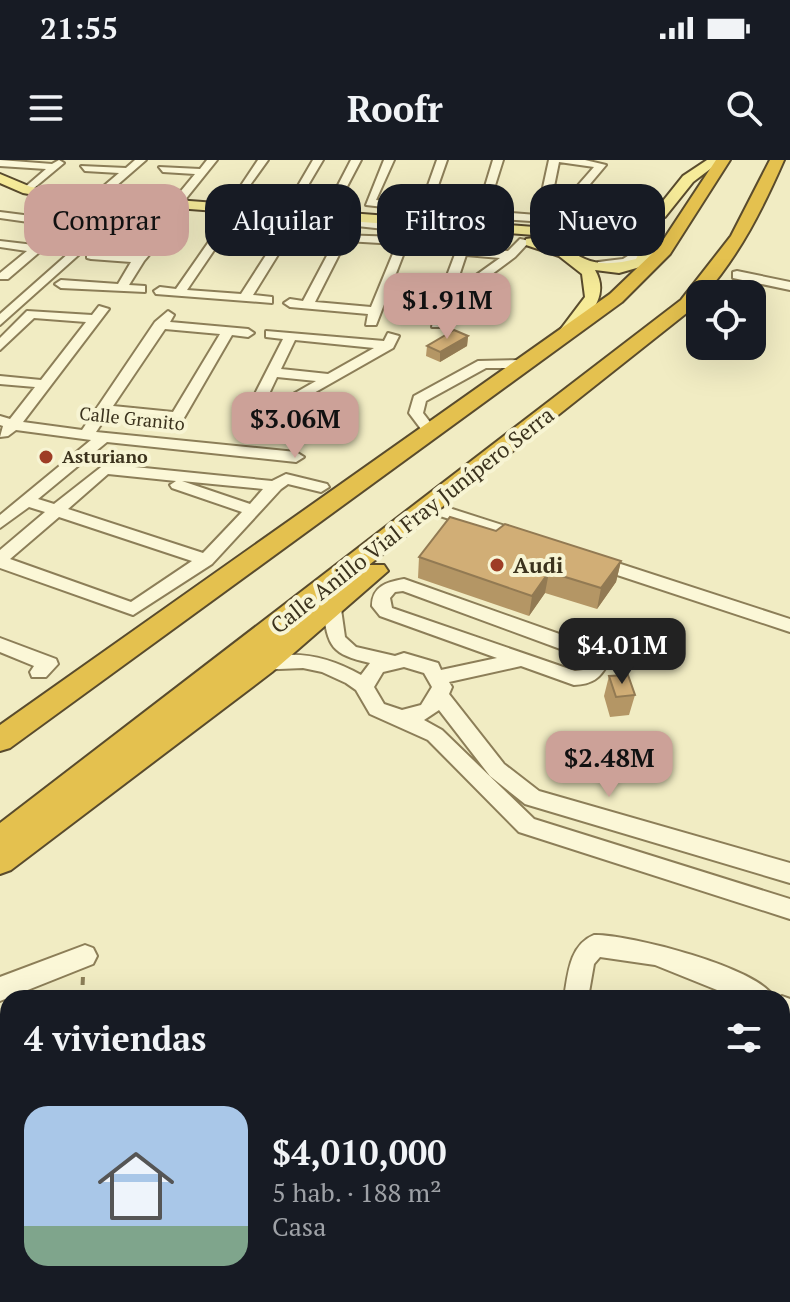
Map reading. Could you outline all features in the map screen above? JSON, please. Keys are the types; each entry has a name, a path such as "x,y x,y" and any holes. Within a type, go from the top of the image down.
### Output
{"highway":[{"path":"0,740 616,298 664,251 723,160"},
{"name":"Calle Anillo Vial Fray Junípero Serra","path":"0,840 645,340 696,295 730,256 748,226 777,160"},
{"path":"0,861 263,665 341,600 381,586 503,448"}],"main road":[{"path":"665,208 688,179 716,160"},
{"path":"0,178 24,188"},
{"path":"0,192 24,195"},
{"path":"514,240 530,242"},
{"path":"568,256 583,264 619,268 642,262 645,256"},
{"path":"565,334 593,297 595,288 583,264"}],"street":[{"path":"112,184 141,160"},
{"path":"189,190 212,160"},
{"path":"248,184 263,160"},
{"path":"306,184 318,160"},
{"path":"343,184 356,160"},
{"path":"378,184 389,160"},
{"path":"434,184 442,160"},
{"path":"490,184 498,160"},
{"path":"552,184 554,160"},
{"path":"562,160 617,169"},
{"path":"0,163 58,163"},
{"path":"35,184 58,163"},
{"path":"584,184 601,165"},
{"path":"85,168 127,171"},
{"path":"163,169 202,172"},
{"path":"377,187 370,203 377,206"},
{"path":"0,215 24,218"},
{"path":"307,305 342,237 377,232"},
{"path":"514,252 524,241"},
{"path":"0,244 24,247"},
{"path":"2,276 27,256"},
{"path":"3,314 70,256"},
{"path":"91,256 139,259"},
{"path":"121,288 141,256"},
{"path":"179,293 205,256"},
{"path":"245,298 268,256"},
{"path":"290,303 373,316 405,256"},
{"path":"437,324 459,256"},
{"path":"442,305 510,256"},
{"path":"578,256 597,263 618,264 635,256"},
{"path":"737,275 790,286"},
{"path":"2,276 24,279"},
{"path":"61,284 141,289"},
{"path":"160,291 268,300"},
{"path":"0,346 31,314 99,314 45,384 6,423 0,435"},
{"path":"86,435 164,320 248,333"},
{"path":"104,409 174,422 228,331"},
{"path":"245,427 391,340 271,334"},
{"path":"233,449 291,335"},
{"path":"429,430 416,413 419,399 483,364 523,364"},
{"path":"273,372 330,378"},
{"path":"0,380 45,384"},
{"name":"Calle Granito","path":"6,423 86,435 296,457"},
{"path":"0,523 105,436"},
{"path":"275,486 105,469 0,560 133,609 206,560 275,486 286,479 321,487"},
{"path":"140,473 253,510"},
{"path":"27,501 206,560"},
{"path":"446,512 535,541"},
{"path":"579,556 790,626"},
{"path":"404,585 503,620 592,653 599,663 594,673 585,678 520,660 386,612 381,606 381,586 404,585"},
{"path":"341,600 336,639 350,652 390,661 418,662 440,687 497,770 532,798 790,873"},
{"path":"486,647 503,620"},
{"path":"0,645 49,664 39,672"},
{"path":"263,665 281,660 310,661 342,670 364,686"},
{"path":"403,718 420,715 440,687 520,660"},
{"path":"390,661 377,667 364,686 365,697 373,708 403,718 435,735 527,826 790,909"},
{"path":"577,990 583,960 594,946 613,943 706,971 745,990"},
{"path":"0,989 85,956"}],"building":[{"path":"454,330 468,336 440,352 427,346"},
{"path":"450,517 496,531 505,524 621,561 601,588 549,572 532,596 419,557"},
{"path":"628,675 635,695 616,697 609,676"}],"place":[{"name":"Asturiano","path":"46,457"},
{"name":"Audi","path":"497,565"}]}
